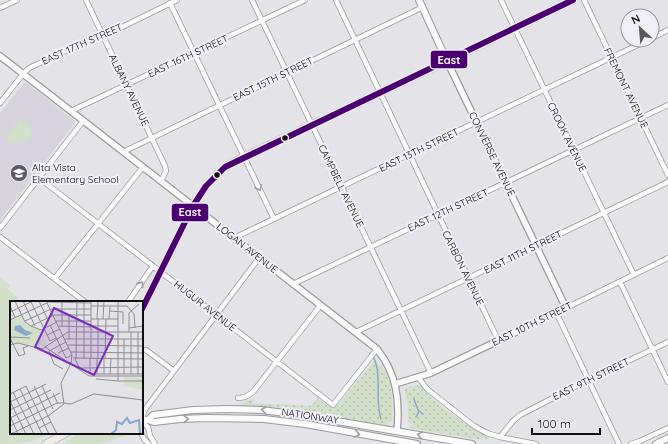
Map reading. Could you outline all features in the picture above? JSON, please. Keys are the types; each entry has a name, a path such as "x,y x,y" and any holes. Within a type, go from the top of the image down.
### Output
{"main road":[{"name":"CONVERSE AVENUE","path":"419,0 447,61"},
{"path":"143,307 194,206 206,186 218,173 244,157 380,94 573,0"},
{"name":"NATIONWAY","path":"144,422 153,415 185,411 251,409 290,413 472,444"},
{"name":"NATIONWAY","path":"144,422 206,418 264,419 305,424 395,442 417,444"},
{"name":"LOGAN AVENUE","path":"395,442 397,431"},
{"path":"46,444 64,434"},
{"path":"656,444 668,438"}],"street":[{"path":"0,8 16,0"},
{"name":"ALBANY AVENUE","path":"86,0 165,166 166,171 161,181"},
{"name":"EAST 17TH STREET","path":"0,103 29,68 177,0"},
{"name":"CAMPBELL AVENUE","path":"252,0 431,373"},
{"name":"EAST 16TH STREET","path":"71,111 306,0"},
{"name":"CARBON AVENUE","path":"336,0 498,340"},
{"name":"CROOK AVENUE","path":"500,0 634,275"},
{"name":"FREMONT AVENUE","path":"584,0 668,175"},
{"path":"170,3 274,219"},
{"name":"EAST 15TH STREET","path":"123,152 423,7"},
{"name":"EAST 13TH STREET","path":"234,238 632,48"},
{"name":"LOGAN AVENUE","path":"0,56 377,349 383,356 395,384 399,406 397,431"},
{"name":"CONVERSE AVENUE","path":"447,61 566,308"},
{"name":"EAST 12TH STREET","path":"293,284 668,105"},
{"path":"0,228 84,121"},
{"path":"55,278 143,167"},
{"name":"HUGUR AVENUE","path":"39,178 333,405 377,349"},
{"name":"EAST 11TH STREET","path":"356,332 668,182"},
{"path":"0,237 83,301"},
{"path":"155,444 150,436 148,427 144,422 143,414 146,408 260,258"},
{"name":"EAST 10TH STREET","path":"395,384 431,373 668,258"},
{"path":"129,301 153,266"},
{"path":"620,282 668,382"},
{"path":"238,398 248,396 320,306"},
{"path":"556,312 619,444"},
{"name":"EAST 9TH STREET","path":"500,438 520,415 588,380 668,342"},
{"path":"146,350 174,371"},
{"path":"418,377 427,389 474,426 500,438 536,444"},
{"path":"631,444 668,428"},
{"path":"142,434 149,444"}],"shaded area":[{"name":"Alta Vista Elementary School","path":"24,83 28,84 75,121 75,123 0,220 0,113"}],"green space":[{"path":"20,119 30,128 32,134 31,137 28,140 8,144 7,135"},
{"path":"0,278 10,285 8,289 20,301 10,301 10,434 48,434 32,441 0,444"},
{"path":"375,360 379,366 381,365 385,372 392,393 392,422 389,421 386,426 267,407 235,406 254,398 252,404 311,406 318,398 328,406 336,406"},
{"path":"416,385 421,386 432,399 452,414 473,428 490,436 487,439 483,438 482,440 409,428 413,425 408,422 408,406 405,390 408,387"},
{"path":"77,434 128,434 97,444 64,444"}],"waterway":[{"path":"370,353 377,366 378,403 381,419"},
{"path":"414,399 418,410 423,414"},
{"path":"416,417 419,411"}],"transit line":[{"name":"East","path":"143,307 193,206 206,186 225,167 573,0"}],"place":[{"name":"Alta Vista Elementary School","path":"19,173"}]}
